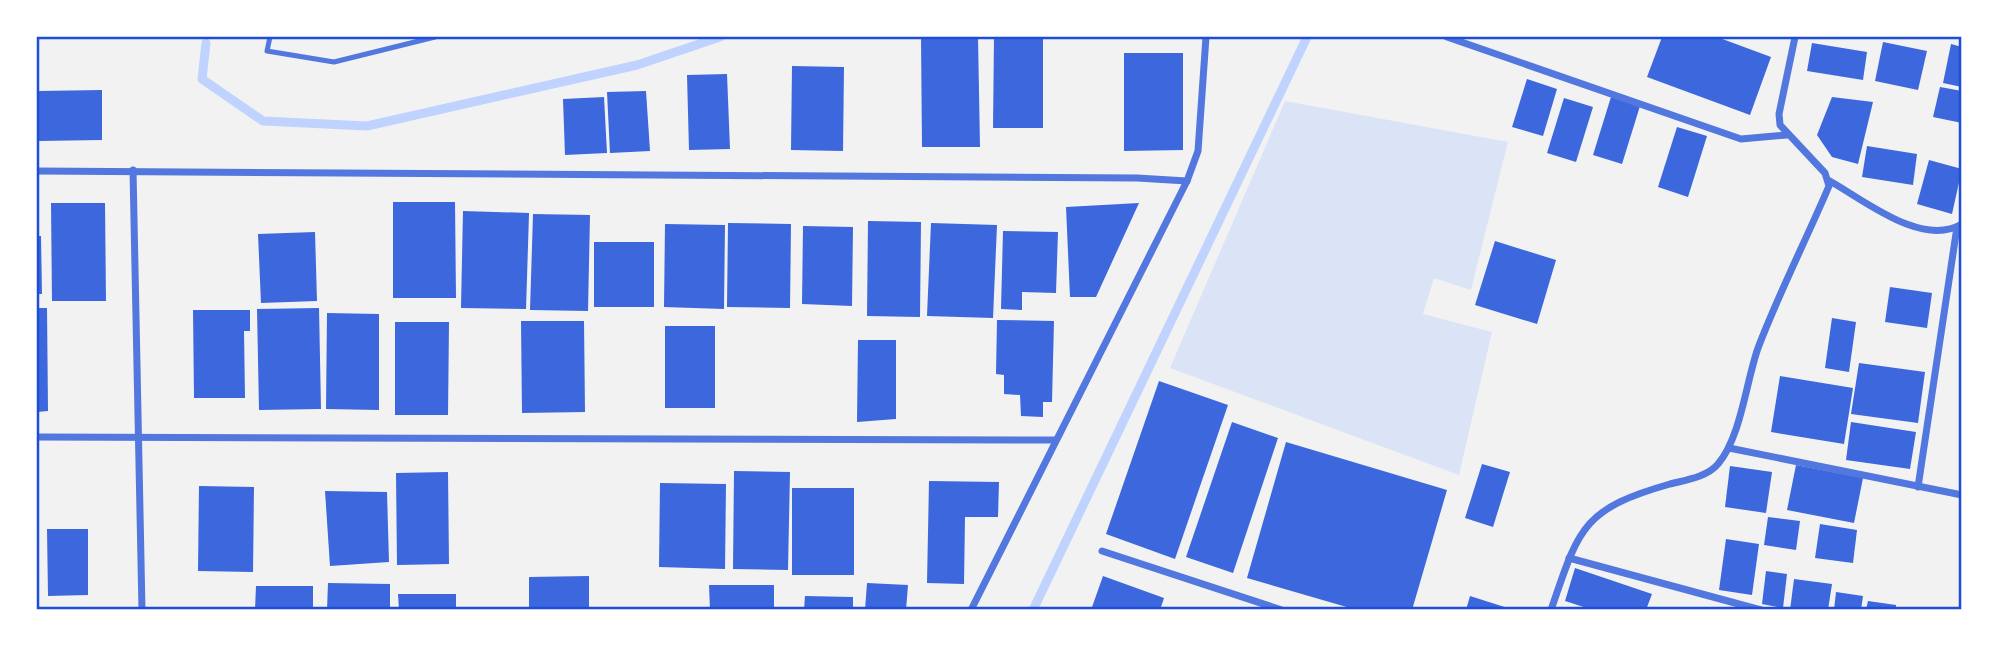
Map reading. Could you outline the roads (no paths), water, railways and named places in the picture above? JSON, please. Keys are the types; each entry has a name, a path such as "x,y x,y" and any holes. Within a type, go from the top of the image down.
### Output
{"street":[{"path":"971,610 1054,440 1187,181 1198,151 1206,37"},
{"path":"1447,37 1741,139 1787,135"},
{"path":"1796,37 1779,114 1780,125 1787,135 1828,180 1914,228 1960,226 1918,487"},
{"path":"133,170 142,610"},
{"path":"37,171 1123,178 1187,181"},
{"path":"1551,610 1569,558 1587,524 1621,499 1700,476 1717,465 1729,448 1759,347 1829,186 1828,180"},
{"path":"37,437 138,435 1054,440"},
{"path":"1729,448 1962,495"},
{"path":"1102,551 1282,610"},
{"path":"1569,558 1760,610"}],"lane":[{"path":"270,37 267,51 334,62 435,37"}],"waterway":[{"path":"206,43 202,79 263,121 367,126 637,65 720,37"},
{"path":"1033,610 1307,37"}]}
